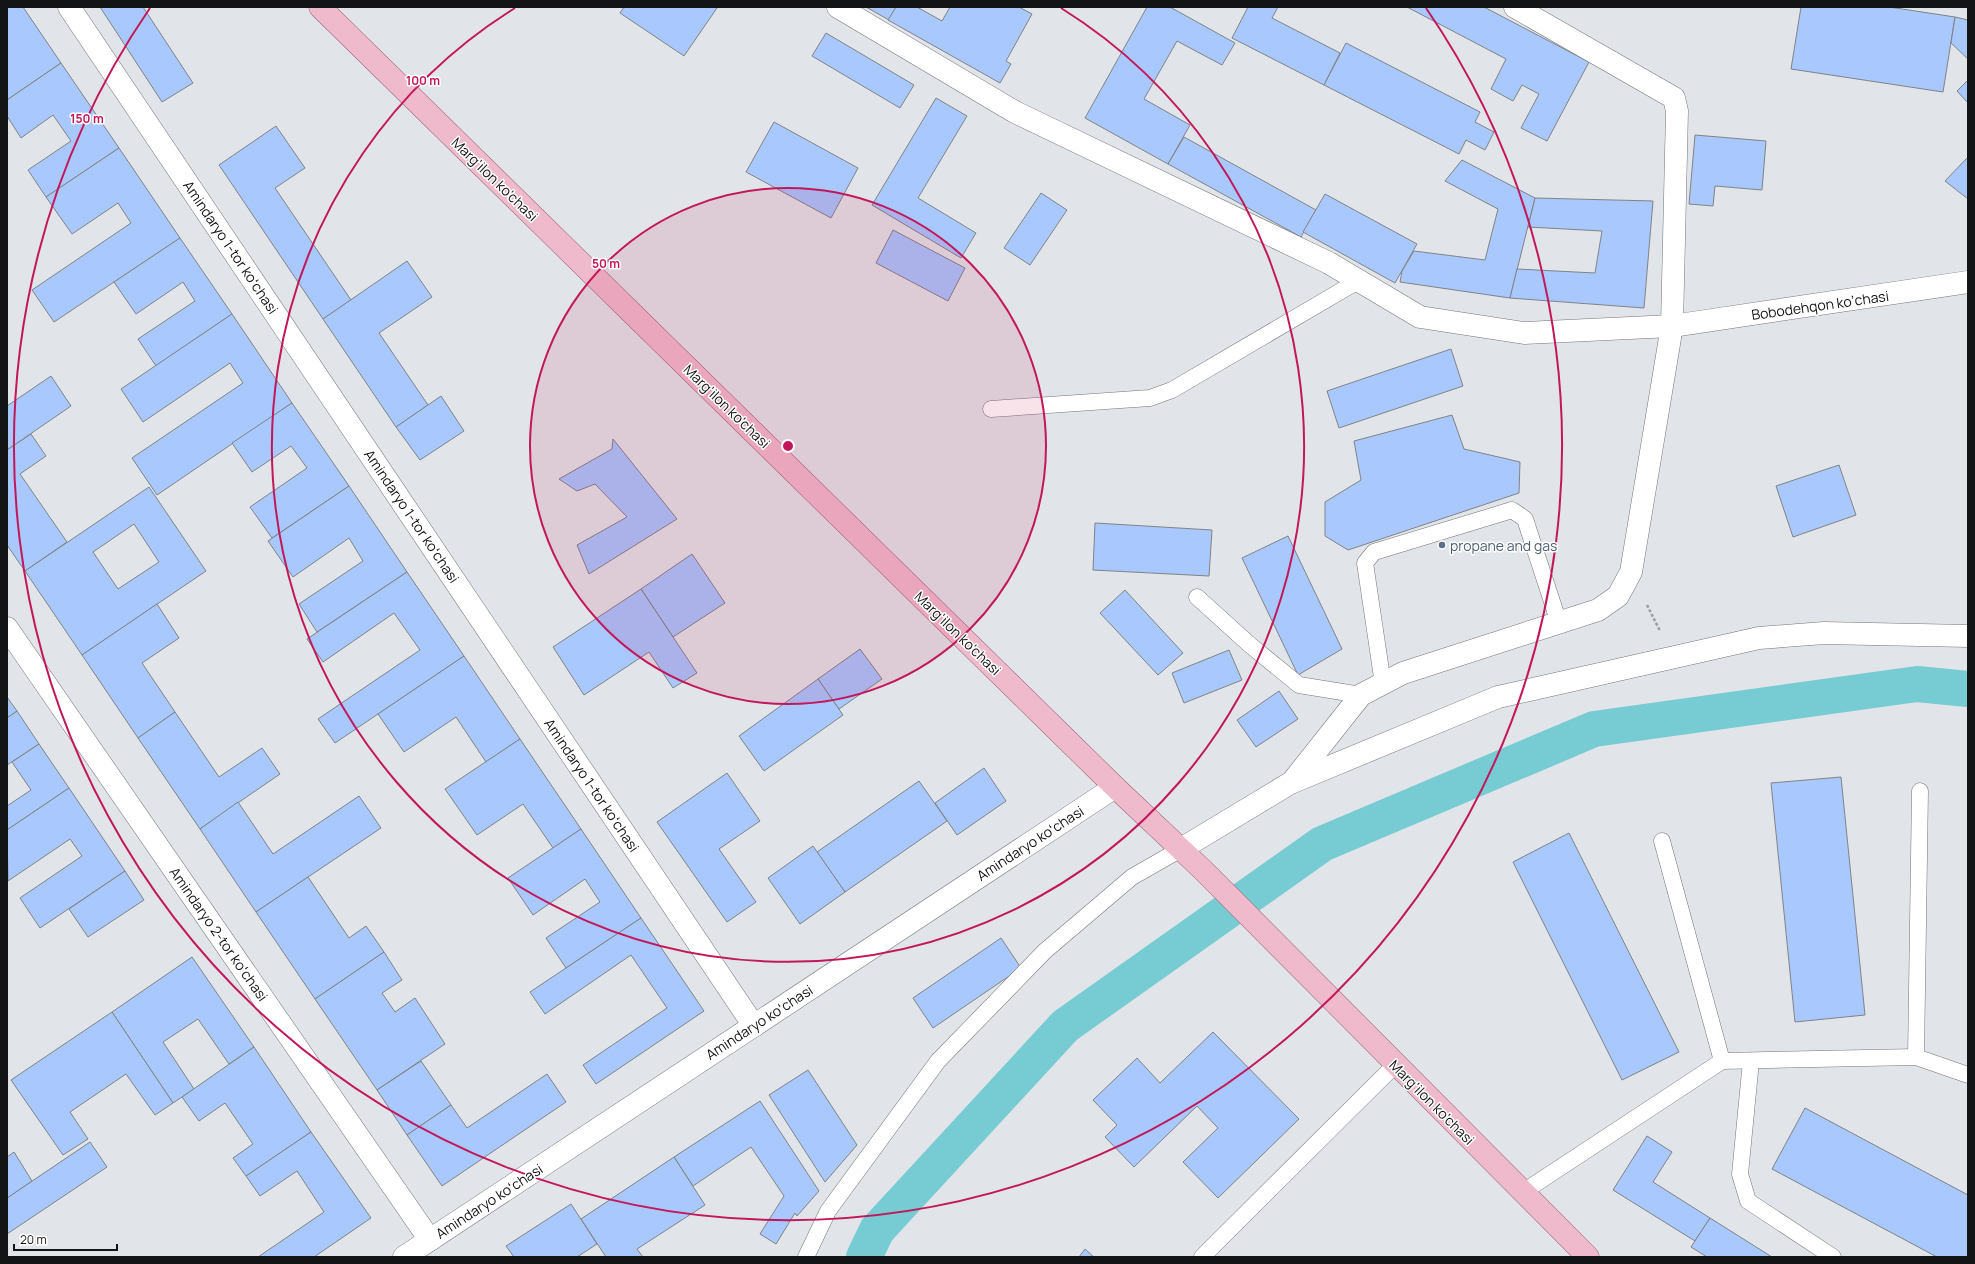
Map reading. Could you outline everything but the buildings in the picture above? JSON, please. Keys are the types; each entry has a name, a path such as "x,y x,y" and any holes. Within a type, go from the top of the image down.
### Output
{"main road":[{"name":"Marg'ilon ko'chasi","path":"320,7 1115,787 1204,871 1588,1257"}],"street":[{"name":"Amindaryo 1-tor koʻchasi","path":"69,7 754,1026"},
{"name":"Bobodehqon koʼchasi","path":"838,7 1015,112 1329,263 1420,317 1524,334 1672,326 1968,282"},
{"path":"1292,782 1360,695 1403,673 1598,610 1618,596 1631,572 1672,326 1677,111 1674,98 1515,7"},
{"name":"Amindaryo 2-tor koʻchasi","path":"7,628 430,1240"},
{"path":"1181,849 1292,782 1498,697 1759,638 1817,633 1968,636"},
{"name":"Amindaryo koʻchasi","path":"404,1257 1115,787"}],"lane":[{"path":"991,409 1150,398 1172,390 1358,281"},
{"path":"1383,684 1364,563 1374,552 1512,510 1525,519 1558,623"},
{"path":"1197,597 1250,645 1299,685 1360,695"},
{"path":"1916,1057 1920,791"},
{"path":"1662,841 1722,1061"},
{"path":"806,1257 828,1211 938,1061 1046,951 1132,877 1181,849"},
{"path":"1523,1192 1722,1061 1916,1057 1968,1075"},
{"path":"1751,1061 1740,1174 1748,1201 1833,1257"},
{"path":"1202,1257 1396,1065"}],"path":[{"path":"1631,572 1674,657"}],"waterway":[{"path":"864,1257 877,1230 1065,1026 1322,844 1594,729 1917,684 1968,689"}],"place":[{"name":"propane and gas","path":"1442,545"}]}
